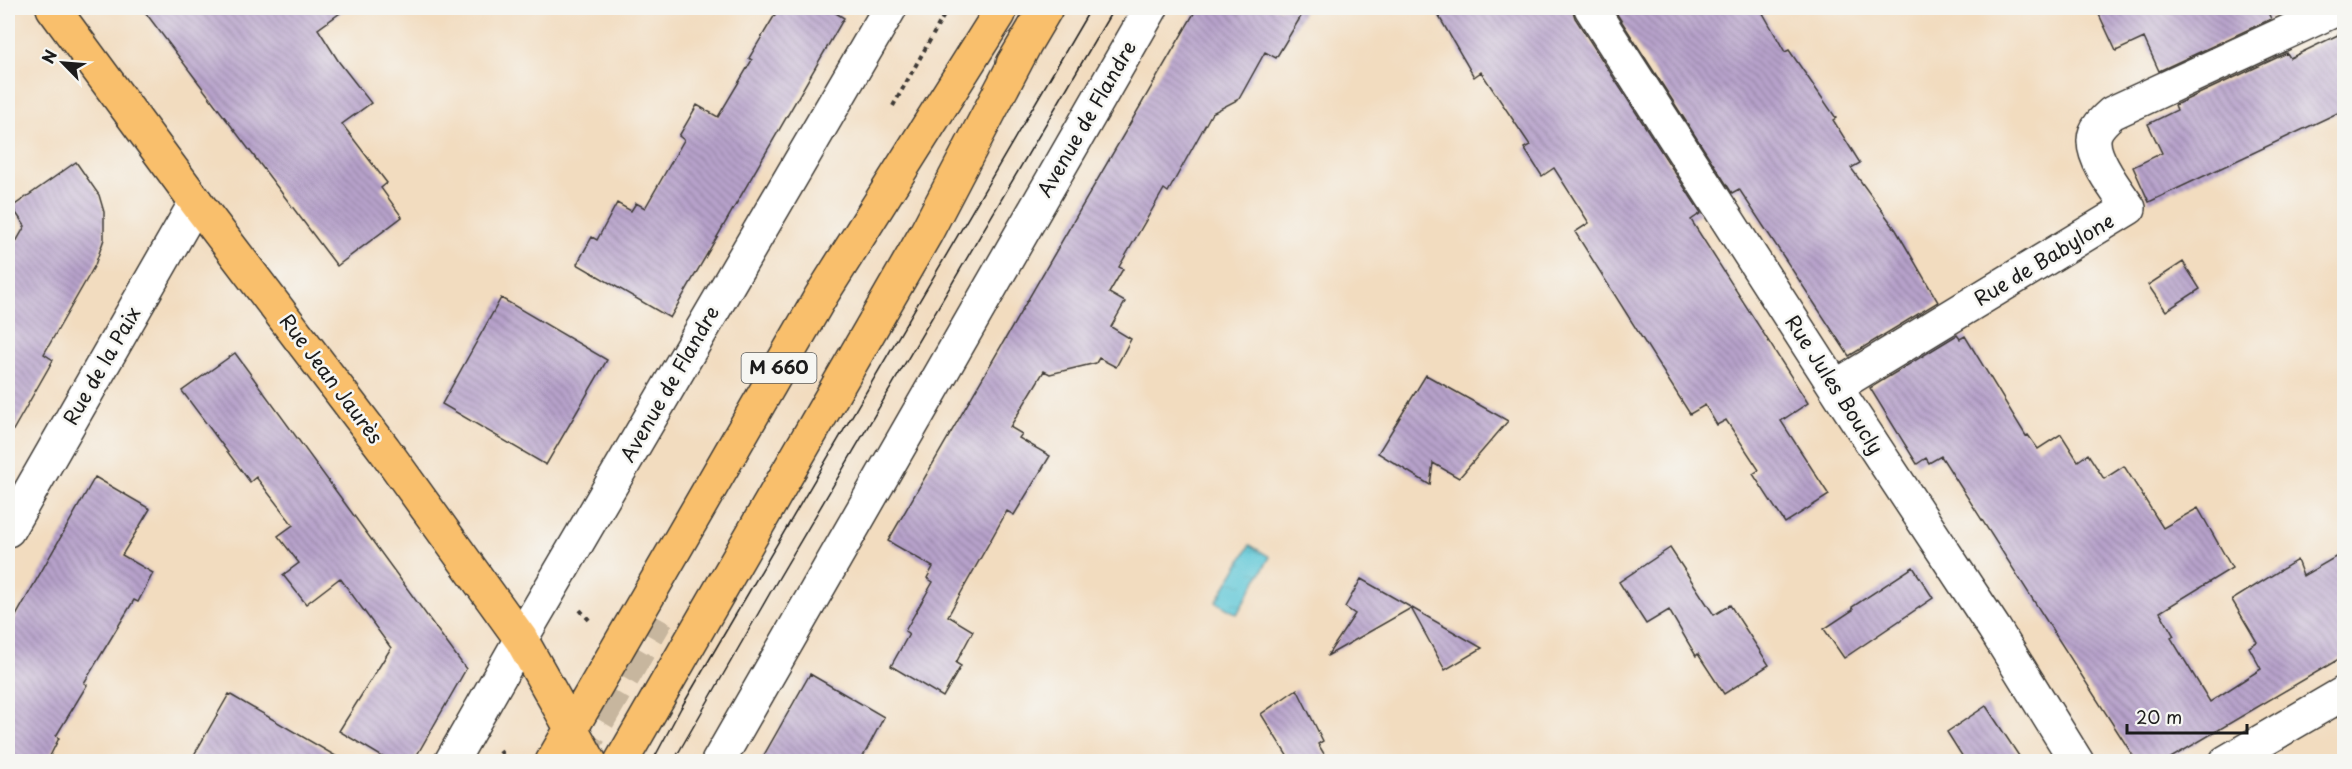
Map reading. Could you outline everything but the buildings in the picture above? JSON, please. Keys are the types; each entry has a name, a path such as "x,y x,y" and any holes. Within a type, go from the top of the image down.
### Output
{"main road":[{"name":"Rue Jean Jaurès","path":"53,8 196,202 384,449 520,639 590,762"},
{"name":"M 660","path":"1000,11 903,195 666,623 1046,8"},
{"name":"M 660","path":"552,762 820,297 1000,11"},
{"name":"M 660","path":"621,762 926,233 1024,46"}],"street":[{"name":"Avenue de Flandre","path":"451,762 520,639 890,8"},
{"name":"Avenue de Flandre","path":"718,762 1151,8"},
{"name":"Rue Jules Boucly","path":"1591,8 1835,387 1994,628 2078,762"},
{"name":"Rue de Babylone","path":"1835,387 2129,208 2108,176 2097,154 2094,140 2099,126 2112,113 2339,8"},
{"name":"Rue de la Paix","path":"8,530 196,202"},
{"path":"2226,762 2344,693"}],"water":[{"path":"1250,545 1270,557 1237,614 1216,602"}],"tunnel":[{"path":"574,762 658,617"}],"tram line":[{"path":"652,762 681,708 1091,8"},
{"path":"673,762 1114,8"}]}
